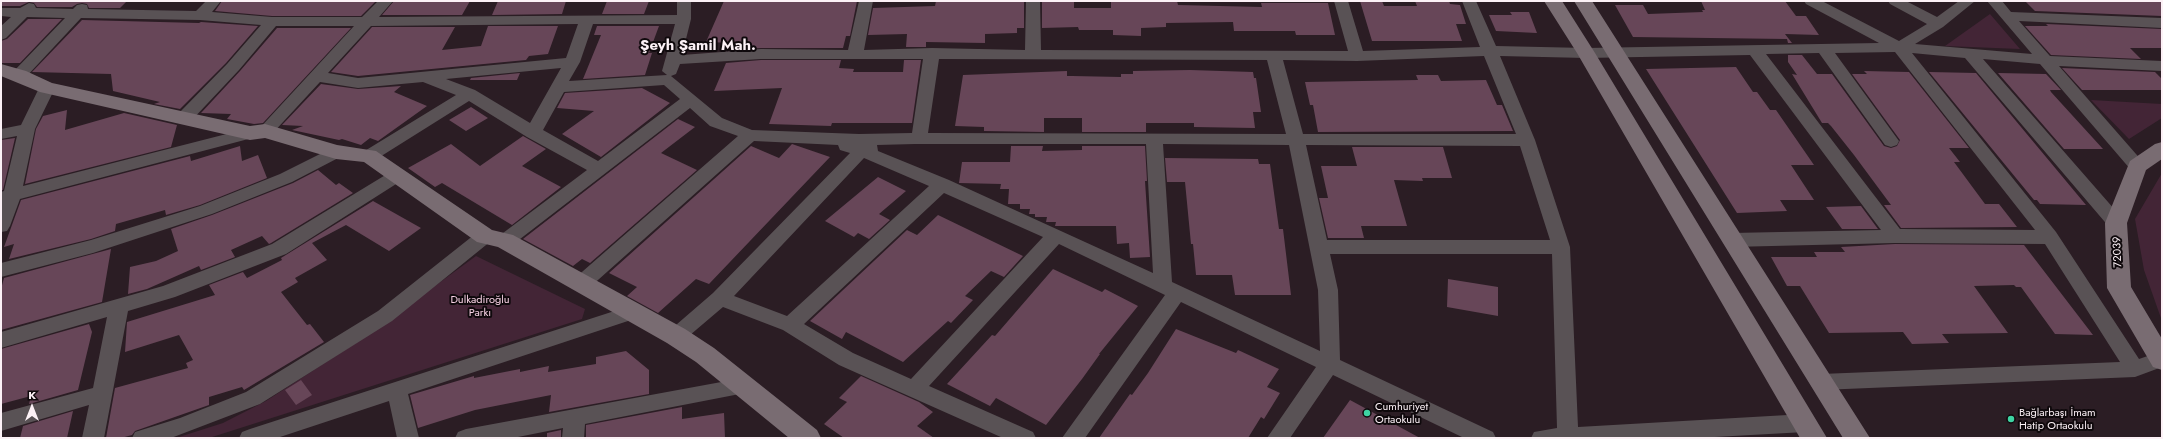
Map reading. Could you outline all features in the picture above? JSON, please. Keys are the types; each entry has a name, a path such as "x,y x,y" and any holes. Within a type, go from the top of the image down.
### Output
{"main road":[{"path":"1553,1 1586,53 1809,431"},
{"path":"1583,1 1731,240 1857,438"},
{"path":"10,73 47,88 258,132 336,152 369,156 495,238 582,283 676,336 705,355 808,438"},
{"path":"2137,166 2162,149"},
{"name":"72039","path":"2137,166 2116,223 2119,288 2162,359"}],"street":[{"path":"1,35 34,1"},
{"path":"10,73 78,13 88,1"},
{"path":"200,16 214,1"},
{"path":"6,197 258,132 316,76 386,1"},
{"path":"668,80 684,19 684,1"},
{"path":"855,54 866,1"},
{"path":"1033,1 1033,54"},
{"path":"1342,1 1357,56"},
{"path":"1469,1 1527,140 1561,247 1568,437"},
{"path":"1811,1 1899,47 2050,236 2135,369"},
{"path":"1895,1 1938,24"},
{"path":"1899,47 1938,24 1968,1"},
{"path":"1994,1 2137,166"},
{"path":"1,12 200,16 272,21 365,22 684,19"},
{"path":"2007,16 2162,23"},
{"path":"534,133 572,62 587,20"},
{"path":"185,117 233,67 272,21"},
{"path":"673,60 761,54 1357,56 1489,51 1586,53 1899,47 1971,55 2162,66"},
{"path":"1823,48 1891,141"},
{"path":"1755,50 1896,236"},
{"path":"919,140 932,54"},
{"path":"1971,55 2116,223"},
{"path":"1274,56 1296,139 1328,290 1330,364 1278,438"},
{"path":"316,76 358,83 572,62"},
{"path":"424,77 469,94 598,169"},
{"path":"558,87 668,80 716,122 750,135 812,139 1527,140"},
{"path":"1,226 6,197 27,129 47,88"},
{"path":"369,156 469,94"},
{"path":"143,438 184,425 253,398 385,316 495,238 598,169 690,100"},
{"path":"1,134 27,129"},
{"path":"582,283 750,135"},
{"path":"812,139 862,150 943,184 1056,235 1485,438"},
{"path":"1073,438 1171,289 1154,139"},
{"path":"676,336 720,298 862,150 919,140"},
{"path":"1,270 93,246 206,210 286,178 336,152"},
{"path":"1,340 168,292 279,249 398,175"},
{"path":"790,325 943,184"},
{"path":"914,389 1056,235"},
{"path":"1731,240 1896,236 2050,236"},
{"path":"1320,247 1561,247"},
{"path":"720,298 790,325 846,359 1025,438"},
{"path":"93,438 119,307"},
{"path":"250,438 633,312"},
{"path":"1821,382 2135,369 2162,359"},
{"path":"466,438 743,386"},
{"path":"396,389 408,438"},
{"path":"1,422 103,393"},
{"path":"573,438 575,417"},
{"path":"1542,438 1809,431"}],"green space":[{"path":"1990,14 2020,49 1945,46"},
{"path":"2091,100 2162,104 2162,118 2129,139"},
{"path":"2162,173 2162,321 2144,270 2135,219"},
{"name":"Dulkadiroğlu Parkı","path":"476,256 585,309 582,319 209,438 176,438 223,423 266,401 365,337"}],"building":[{"path":"1,1 127,1 120,8 89,8 87,4 82,3 72,7 37,7 34,3 29,2 20,6 1,6"},
{"path":"222,1 376,1 361,16 272,16 215,11"},
{"path":"394,1 470,1 462,15 382,15"},
{"path":"498,1 566,1 562,14 492,15"},
{"path":"607,1 649,1 644,14 602,14"},
{"path":"724,1 857,1 850,36 846,36 843,48 761,48 731,50 734,43 706,42"},
{"path":"936,1 1024,1 1024,28 1017,28 1017,33 985,34 985,43 926,42 926,47 906,47 907,34 868,35 873,8 935,6"},
{"path":"1042,1 1074,1 1074,8 1111,8 1111,1 1177,1 1178,5 1262,7 1261,3 1328,3 1335,35 1296,35 1295,31 1234,31 1233,22 1166,23 1166,27 1141,28 1141,36 1113,35 1113,30 1079,30 1078,27 1042,28"},
{"path":"1360,1 1382,1 1384,6 1417,6 1415,1 1449,1 1450,4 1460,5 1466,24 1456,24 1462,41 1372,41"},
{"path":"1701,1 1785,1 1796,16 1806,16 1819,35 1785,34 1792,43 1788,43 1787,39 1633,37 1615,5 1643,5 1648,14 1703,12 1702,10 1705,10"},
{"path":"2025,1 2162,1 2162,16 2035,11"},
{"path":"1510,12 1529,12 1537,33 1496,31 1489,15 1512,15"},
{"path":"28,19 62,19 20,63 1,63 1,41 7,39"},
{"path":"82,20 201,22 258,26 226,63 180,109 154,104 160,102 113,91 111,74 32,72"},
{"path":"2046,24 2162,29 2162,48 2130,48 2141,59 2051,55 2025,26 2048,26"},
{"path":"488,26 558,26 548,54 529,56 526,60 358,76 331,72 372,27 455,27 442,50 481,46"},
{"path":"597,26 659,26 649,53 652,53 645,75 583,79 601,35 594,35"},
{"path":"277,28 351,28 263,123 254,124 227,119 231,114 201,113 240,71"},
{"path":"1788,55 1802,55 1817,74 1832,74 1884,146 1891,148 1897,146 1900,140 1852,74 1867,74 1864,71 1909,72 1969,148 1949,148 1960,162 1954,162 1985,204 1999,204 2017,227 1901,228 1884,205 1891,205 1854,155 1828,123 1822,123 1792,74 1797,75 1788,62"},
{"path":"761,60 841,60 839,68 854,69 853,72 903,72 904,60 921,60 912,123 832,123 831,126 769,124 782,88 714,91 726,63"},
{"path":"1736,67 1753,92 1757,92 1770,110 1776,110 1814,165 1791,165 1814,200 1780,200 1787,211 1737,213 1646,69"},
{"path":"2062,68 2155,72 2162,79 2162,90 2082,90"},
{"path":"1190,70 1253,72 1254,78 1256,78 1261,112 1253,112 1255,128 1194,127 1194,123 1146,123 1146,132 1082,132 1082,118 1044,118 1044,132 984,131 984,127 955,126 963,75 1067,71 1067,76 1121,77 1121,74 1133,74 1133,71"},
{"path":"1929,72 1976,73 2086,205 2040,204 2037,200 2034,200"},
{"path":"520,73 517,80 470,80 471,78"},
{"path":"1998,73 2046,74 2061,90 2050,90 2051,92 2103,149 2064,149"},
{"path":"1416,75 1438,75 1441,81 1486,80 1497,105 1502,105 1513,131 1318,132 1313,105 1310,105 1305,82 1418,80"},
{"path":"321,84 358,89 401,86 394,92 427,106 378,141 370,138 361,145 342,139 339,140 292,130 303,126 282,125"},
{"path":"642,88 670,103 601,157 562,134 594,111 557,108 565,93"},
{"path":"471,107 488,118 466,131 449,120"},
{"path":"67,110 65,130 124,113 177,125 171,147 25,184 36,129 43,116"},
{"path":"678,119 695,127 661,153 697,170 590,263 582,259 573,266 523,239"},
{"path":"523,136 546,149 522,166 561,187 512,225 442,183 435,187 408,168 451,144 480,166"},
{"path":"15,138 3,190 1,190 1,140"},
{"path":"792,144 830,157 709,284 696,279 658,313 627,296 637,287 609,273 751,146 779,158"},
{"path":"240,146 242,161 258,155 267,178 200,205 166,215 165,210 116,224 115,231 91,239 9,259 14,244 4,247 21,200 190,156 191,161"},
{"path":"1011,146 1043,146 1042,151 1082,150 1082,146 1145,146 1147,181 1145,181 1150,257 1130,258 1129,243 1117,244 1116,226 1055,226 1056,222 1046,222 1047,217 1035,217 1035,214 1029,214 1030,209 1020,209 1020,204 1008,204 1009,189 1000,189 1001,184 959,183 962,162 1010,162"},
{"path":"1352,147 1443,147 1452,178 1422,178 1423,181 1394,180 1407,226 1361,226 1364,238 1328,238 1319,198 1328,198 1321,166 1357,166"},
{"path":"1165,158 1258,159 1259,164 1270,164 1279,229 1283,229 1291,295 1235,295 1232,275 1196,275 1193,244 1191,244 1185,182 1167,182"},
{"path":"318,170 336,185 339,183 353,193 269,244 262,236 231,250 235,257 201,270 199,266 147,289 128,294 130,267 156,261 178,251 171,229 212,215 293,183"},
{"path":"878,177 906,191 879,214 890,220 869,239 858,233 854,237 825,221"},
{"path":"373,201 421,228 389,251 346,225 312,243 327,260 295,278 298,282 281,292 307,325 310,324 324,342 244,390 242,387 209,397 209,405 135,431 132,435 121,438 106,438 115,388 188,368 186,363 193,360 179,335 125,352 127,322 215,295 209,285 243,272 247,278 282,260 281,258"},
{"path":"1861,206 1878,229 1842,229 1826,207"},
{"path":"938,215 1023,256 1004,277 991,271 965,296 973,300 951,323 948,321 903,362 846,332 842,339 810,321 907,230 917,235"},
{"path":"1895,244 2024,245 2093,335 2055,334 2021,287 2016,287 2014,285 1974,286 2008,333 1942,334 1949,343 1912,344 1903,332 1829,333 1800,286 1787,286 1771,257 1817,257 1814,252 1845,252 1841,247"},
{"path":"111,249 102,302 1,330 1,289 4,278"},
{"path":"1053,269 1102,292 1105,289 1138,306 1099,354 1082,379 1046,425 996,398 990,406 947,384 992,335 995,336"},
{"path":"1448,279 1498,287 1498,316 1447,307"},
{"path":"89,324 92,332 78,390 29,404 31,396 1,404 1,349"},
{"path":"1176,329 1236,353 1238,350 1279,369 1267,387 1280,393 1264,419 1261,417 1248,438 1099,438 1130,394 1132,395 1148,373"},
{"path":"626,351 649,370 649,394 549,412 551,395 475,410 418,428 410,395 474,376 474,378 520,369 520,372 549,366 548,372 596,364 596,357"},
{"path":"861,376 919,402 933,412 917,426 934,438 844,438 824,424 847,402 839,398"},
{"path":"301,380 312,395 296,405 285,390"},
{"path":"1350,400 1420,438 1323,438"},
{"path":"682,407 682,419 724,413 725,438 586,438 586,425"},
{"path":"73,411 67,438 20,438 23,426"},
{"path":"561,430 561,438 547,438 547,433"}],"place":[{"name":"Cumhuriyet Ortaokulu","path":"1367,413"},
{"name":"Bağlarbaşı İmam Hatip Ortaokulu","path":"2011,419"}],"district":[{"name":"Şeyh Şamil Mah.","path":"698,46"}]}
